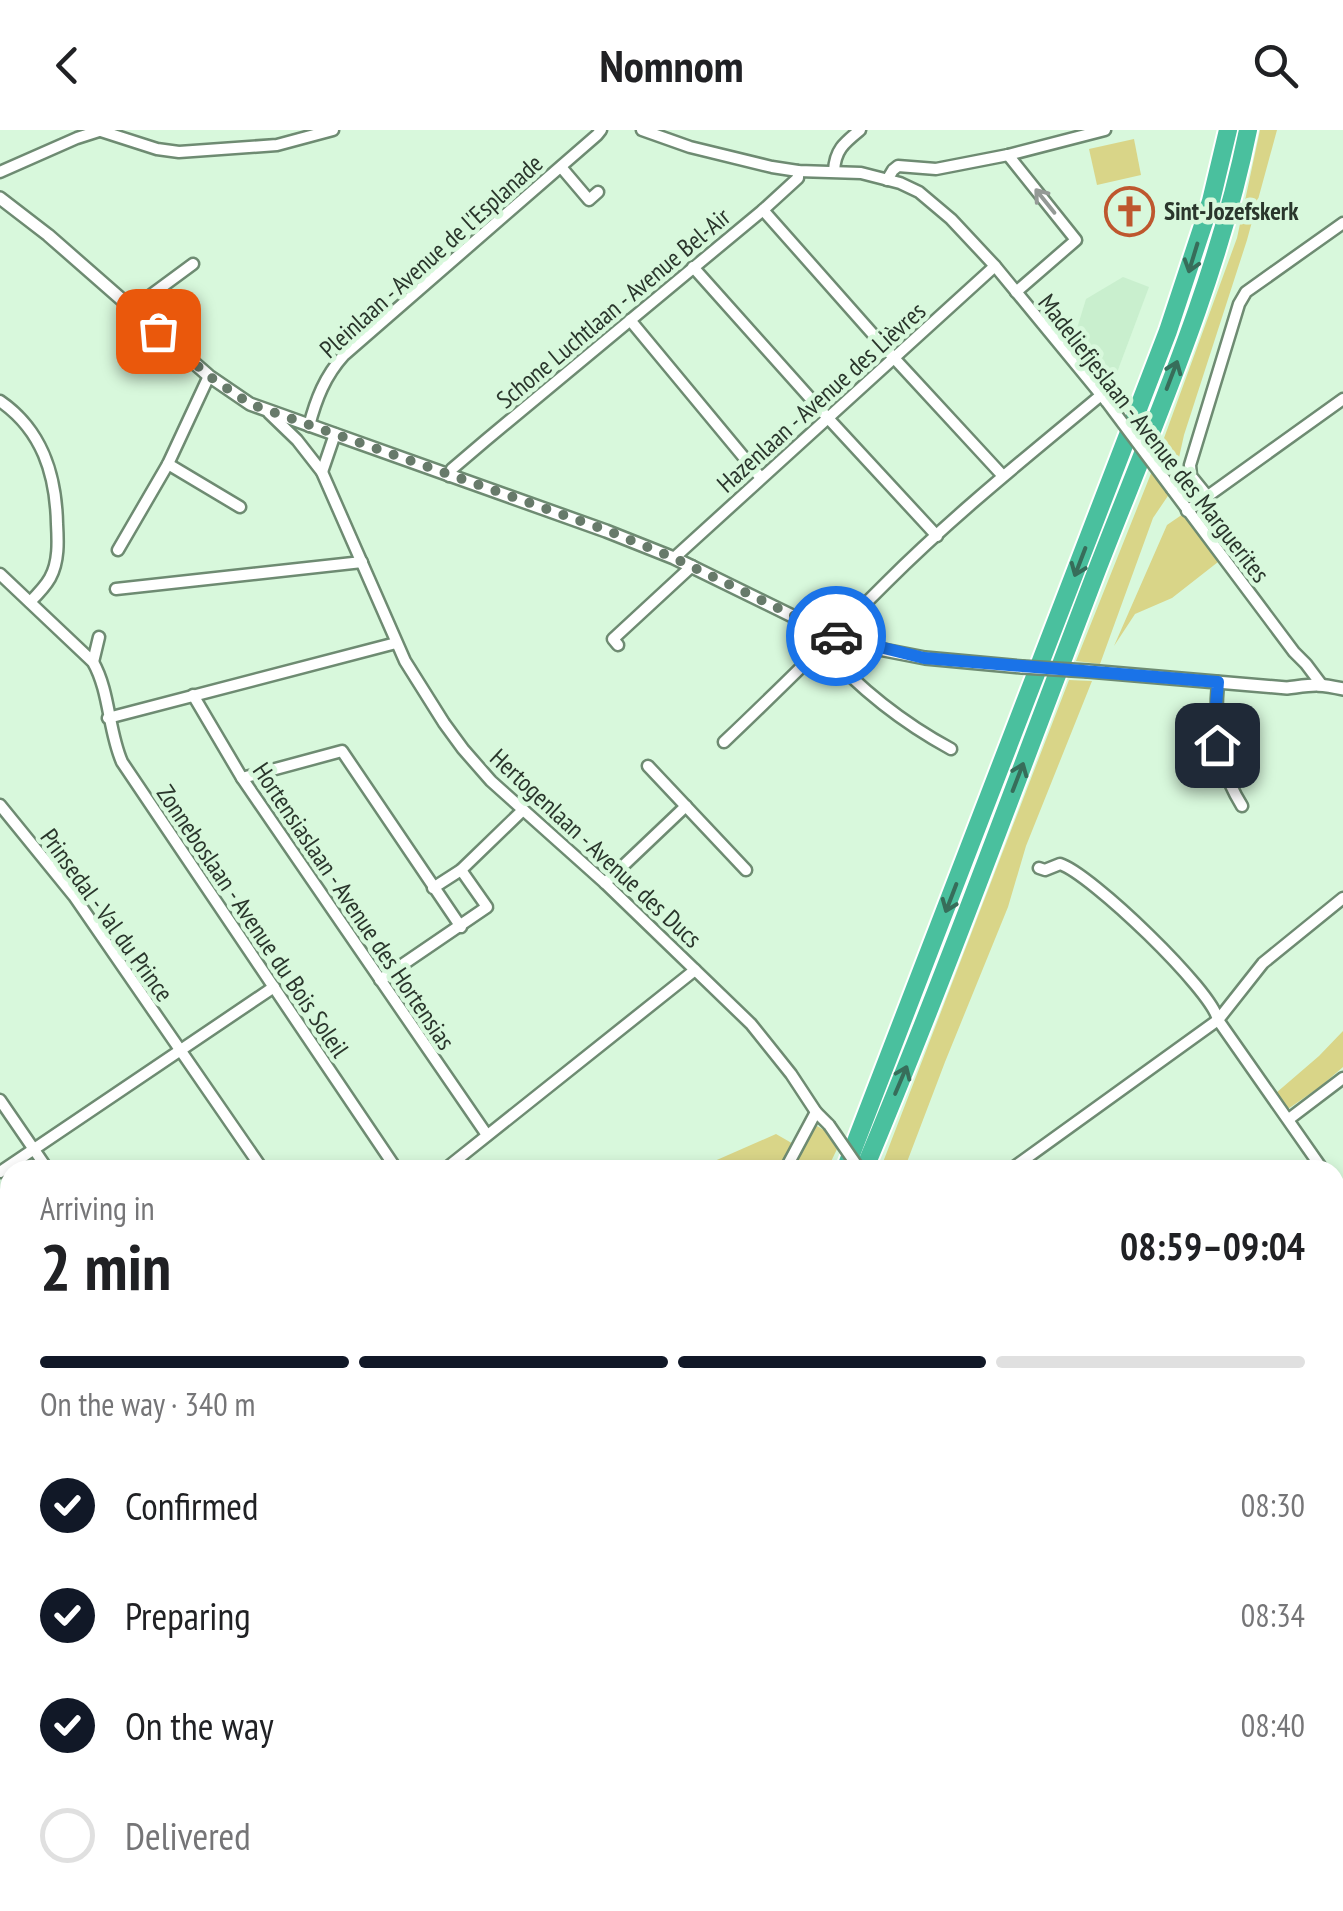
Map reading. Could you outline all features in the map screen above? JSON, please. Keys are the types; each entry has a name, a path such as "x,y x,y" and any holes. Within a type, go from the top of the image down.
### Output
{"highway":[{"path":"848,1160 1168,332 1211,201 1228,130"},
{"path":"866,1160 931,1008 1186,338 1230,206 1248,130"}],"street":[{"path":"0,172 102,130 157,149 192,152 277,145 333,130"},
{"name":"Pleinlaan - Avenue de l'Esplanade","path":"309,426 329,373 344,355 600,130"},
{"name":"Madeliefjeslaan - Avenue des Marguerites","path":"642,130 690,147 798,170 861,173 928,197 995,266 1104,399 1315,684"},
{"path":"834,171 839,148 860,130"},
{"path":"887,180 893,170 904,165 936,169 1105,130"},
{"path":"1008,155 1076,240 1016,292"},
{"path":"900,184 904,165"},
{"path":"560,166 589,200 598,192"},
{"name":"Schone Luchtlaan - Avenue Bel-Air","path":"449,476 452,469 763,210 798,178 798,170"},
{"path":"0,198 236,396 269,413 606,530 692,566 834,636 924,658 1287,688 1315,684 1343,689"},
{"path":"763,210 1002,476"},
{"path":"1208,496 1192,476 1190,466 1239,304 1246,292 1343,223"},
{"path":"132,309 193,264"},
{"name":"Hazenlaan - Avenue des Lièvres","path":"674,558 995,266"},
{"path":"693,267 938,536"},
{"path":"630,320 761,478"},
{"path":"118,550 168,464 209,376"},
{"path":"1187,511 1343,398"},
{"path":"724,742 1002,476 1104,399"},
{"path":"0,400 38,441 54,488 58,540 53,570 30,602"},
{"name":"Hertogenlaan - Avenue des Ducs","path":"269,413 322,472 396,643 415,680 454,736 491,781 606,883 751,1024 855,1160"},
{"path":"322,472 335,434"},
{"path":"168,464 240,507"},
{"path":"116,589 362,562"},
{"path":"618,645 613,639 692,566"},
{"path":"0,574 93,662 100,636"},
{"path":"108,718 396,643"},
{"path":"822,646 875,696 924,734 951,749"},
{"name":"Zonneboslaan - Avenue du Bois Soleil","path":"93,662 116,749 129,773 390,1160"},
{"path":"1218,682 1217,745 1230,786 1242,806"},
{"name":"Hortensiaslaan - Avenue des Hortensias","path":"193,696 242,778 487,1135"},
{"path":"242,778 342,751 461,927"},
{"path":"648,766 746,870"},
{"name":"Prinsedal - Val du Prince","path":"0,806 74,896 256,1160"},
{"path":"606,883 686,806"},
{"path":"433,888 461,870 523,810"},
{"path":"1038,868 1064,864 1134,921 1190,979 1216,1010 1218,1020 1316,1160"},
{"path":"380,980 487,907 461,870"},
{"path":"1024,1160 1218,1020 1263,963 1343,898"},
{"path":"456,1160 695,970"},
{"path":"18,1160 274,987"},
{"path":"1289,1119 1343,1078"},
{"path":"0,1100 41,1160"},
{"path":"791,1160 816,1112"}],"shaded area":[{"path":"1260,130 1277,130 1247,240 1184,435 1178,481 1153,518 1100,664 1076,661 1152,471 1237,238"},
{"path":"1134,139 1141,175 1097,185 1089,149"},
{"path":"1123,277 1149,287 1109,394 1071,348 1086,299"},
{"path":"1183,514 1218,562 1172,598 1135,614 1114,646 1167,525"},
{"path":"1069,680 1092,681 908,1160 884,1160"},
{"path":"1343,1031 1343,1067 1288,1109 1276,1093"},
{"path":"817,1126 824,1130 837,1149 832,1160 717,1160 776,1134 802,1149"}],"way so far":[{"path":"158,331 236,396 269,413 606,530 674,558 836,636"}],"place":[{"name":"Sint-Jozefskerk","path":"1129,211"}],"route":[{"path":"836,636 884,650 964,663 1218,682 1217,745"}]}
